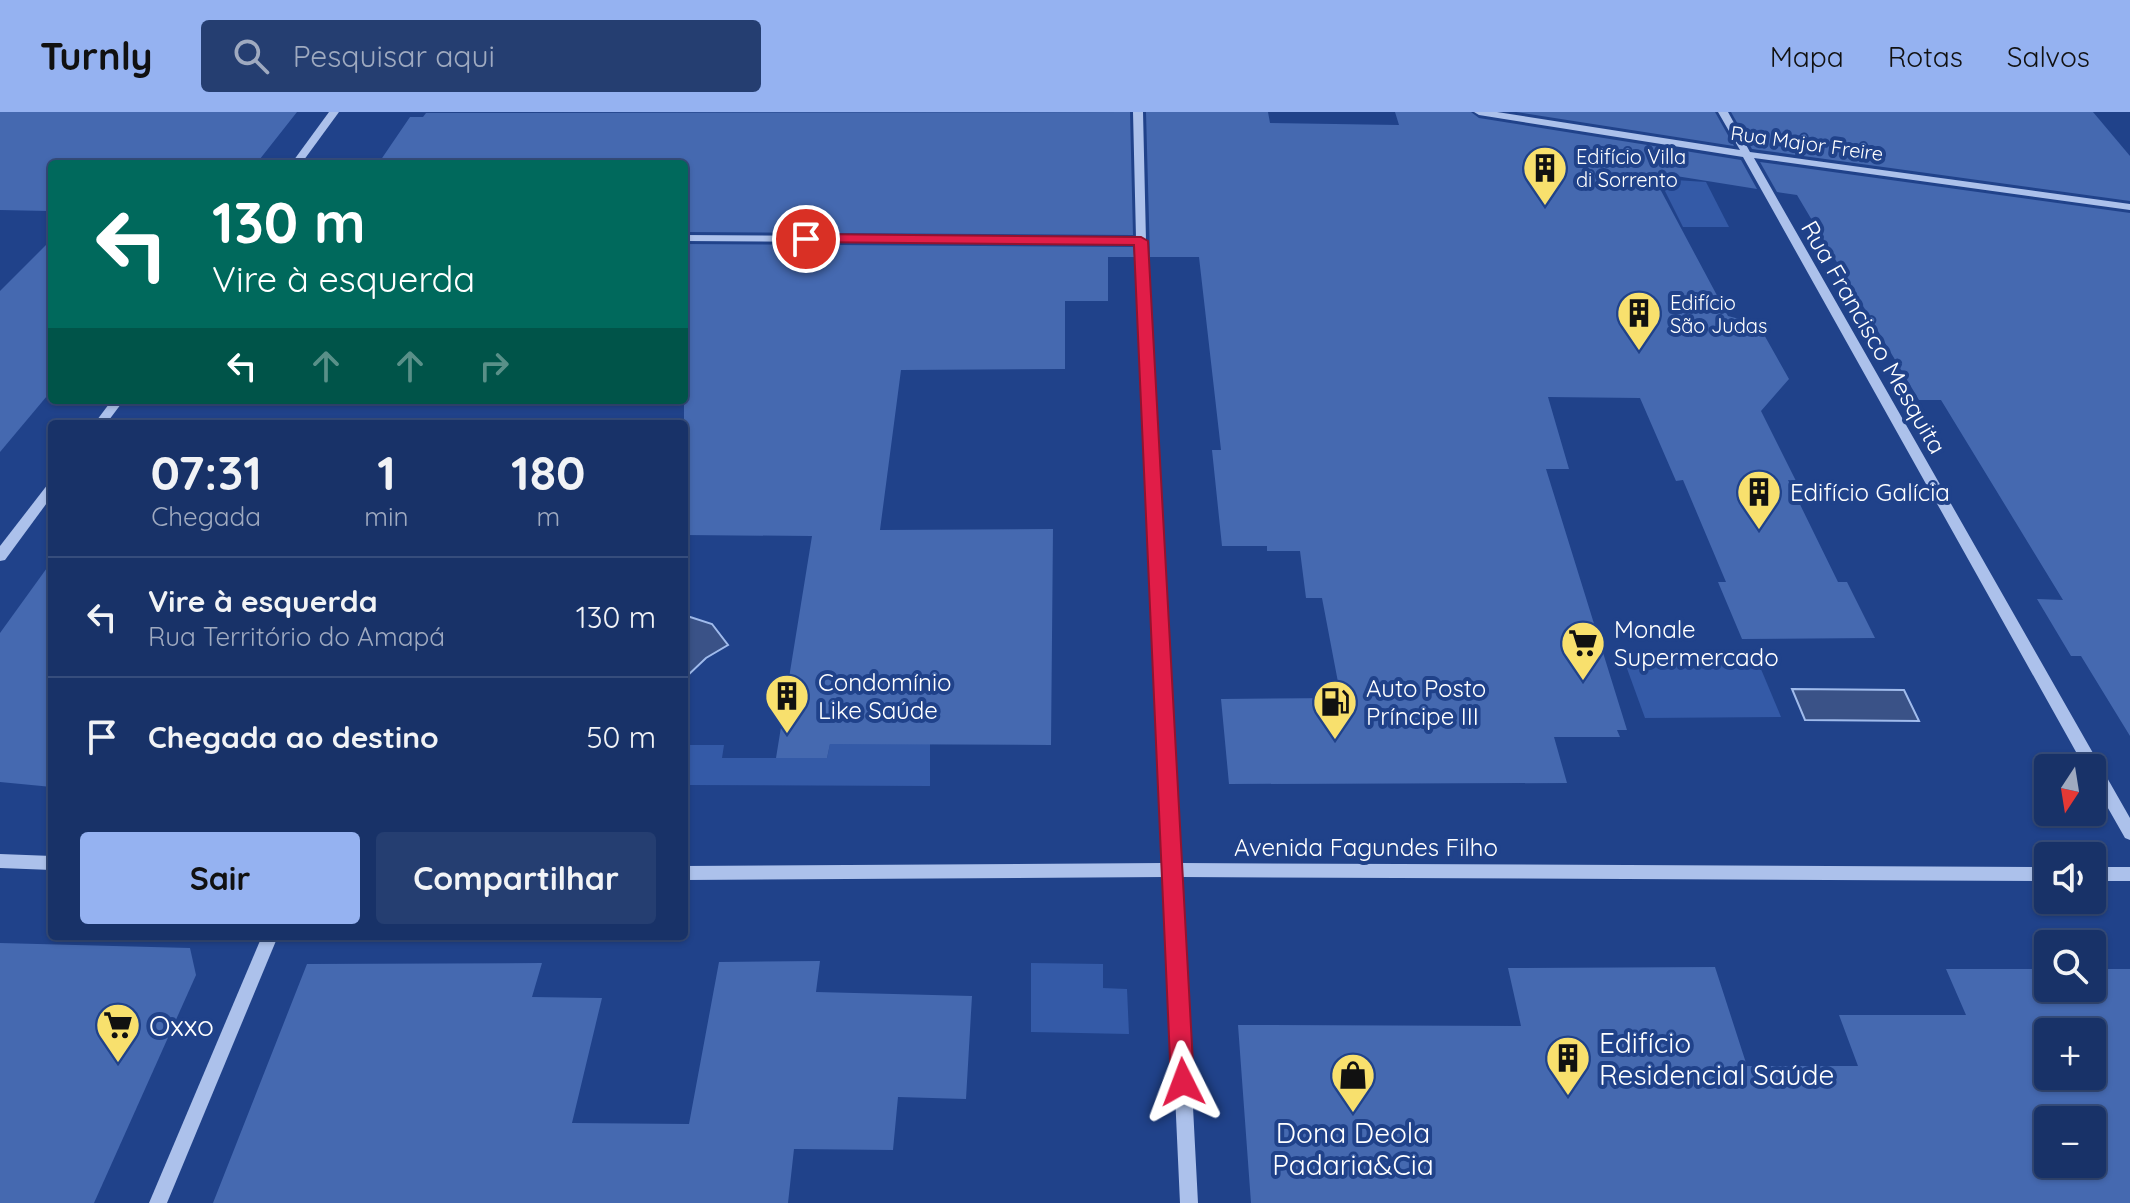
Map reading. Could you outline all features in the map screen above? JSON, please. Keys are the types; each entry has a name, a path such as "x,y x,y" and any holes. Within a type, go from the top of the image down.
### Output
{"street":[{"path":"299,160 334,112"},
{"path":"1138,112 1141,241 1189,1203"},
{"name":"Rua Major Freire","path":"1479,112 2130,207"},
{"name":"Rua Francisco Mesquita","path":"1723,112 2130,833"},
{"path":"688,238 1141,241"},
{"path":"0,556 48,492"},
{"path":"0,861 48,863"},
{"name":"Avenida Fagundes Filho","path":"688,873 1172,870 2034,874"},
{"path":"2106,874 2130,874"},
{"path":"158,1203 268,940"}],"shaded area":[{"path":"1659,179 1706,182 1729,227 1683,227"},
{"path":"688,616 712,624 728,645 706,658 688,675"},
{"path":"1758,662 1781,717 1645,718 1625,663"},
{"path":"1792,689 1904,690 1919,721 1805,720"},
{"path":"830,744 930,744 930,786 688,785 688,745 724,745 722,758 827,758"},
{"path":"1031,963 1103,964 1103,988 1127,989 1129,1034 1031,1032"}],"building":[{"path":"0,112 297,112 259,160 48,160 48,211 0,210"},
{"path":"1130,112 1133,235 688,232 688,160 381,160 410,117 423,117 426,113"},
{"path":"1146,112 1268,112 1270,123 1399,125 1395,112 1471,112 1479,118 1741,160 1757,189 1651,172 1728,316 1758,324 1789,379 1761,411 1796,481 1788,480 1838,582 1847,582 1875,638 1742,639 1718,582 1726,582 1683,480 1676,481 1640,398 1548,397 1569,469 1546,469 1627,730 1617,730 1620,737 1554,737 1567,783 1229,784 1221,699 1341,698 1322,598 1306,598 1300,551 1267,551 1267,546 1222,546 1212,450 1221,450 1199,257 1150,257"},
{"path":"1516,112 1715,112 1734,146"},
{"path":"1731,112 2093,112 2130,156 2130,201 1752,149"},
{"path":"1760,162 2130,213 2130,736 2081,656 2071,656 2037,599 2063,600 1941,400 1919,400 1797,195 1777,192"},
{"path":"48,243 48,395 0,452 0,291"},
{"path":"688,244 1133,247 1134,257 1108,257 1108,301 1065,301 1065,369 901,370 880,530 1053,529 1051,745 830,744 827,758 776,758 812,536 688,535 688,420 684,420 684,404 688,404"},
{"path":"48,567 48,787 0,782 0,633"},
{"path":"0,943 190,948 196,975 94,1203 0,1203"},
{"path":"820,961 816,992 972,996 966,1099 898,1097 893,1150 794,1149 788,1203 213,1203 307,964 542,963 532,997 602,998 572,1123 689,1124 719,962"},
{"path":"1715,967 1747,1066 1858,1066 1839,1015 1966,1015 1946,969 2034,969 2034,1002 2106,1002 2106,969 2130,969 2130,1203 1251,1203 1238,1025 1521,1026 1508,968"}],"place":[{"name":"Edifício Villa di Sorrento","path":"1545,207"},
{"name":"Edifício São Judas","path":"1639,352"},
{"name":"Edifício Galícia","path":"1759,531"},
{"name":"Monale Supermercado","path":"1583,682"},
{"name":"Condomínio Like Saúde","path":"787,735"},
{"name":"Auto Posto Príncipe III","path":"1335,741"},
{"name":"Oxxo","path":"118,1064"},
{"name":"Edifício Residencial Saúde","path":"1568,1097"},
{"name":"Dona Deola Padaria&Cia","path":"1353,1114"}],"route":[{"path":"806,239 1141,241 1183,1082"}]}
